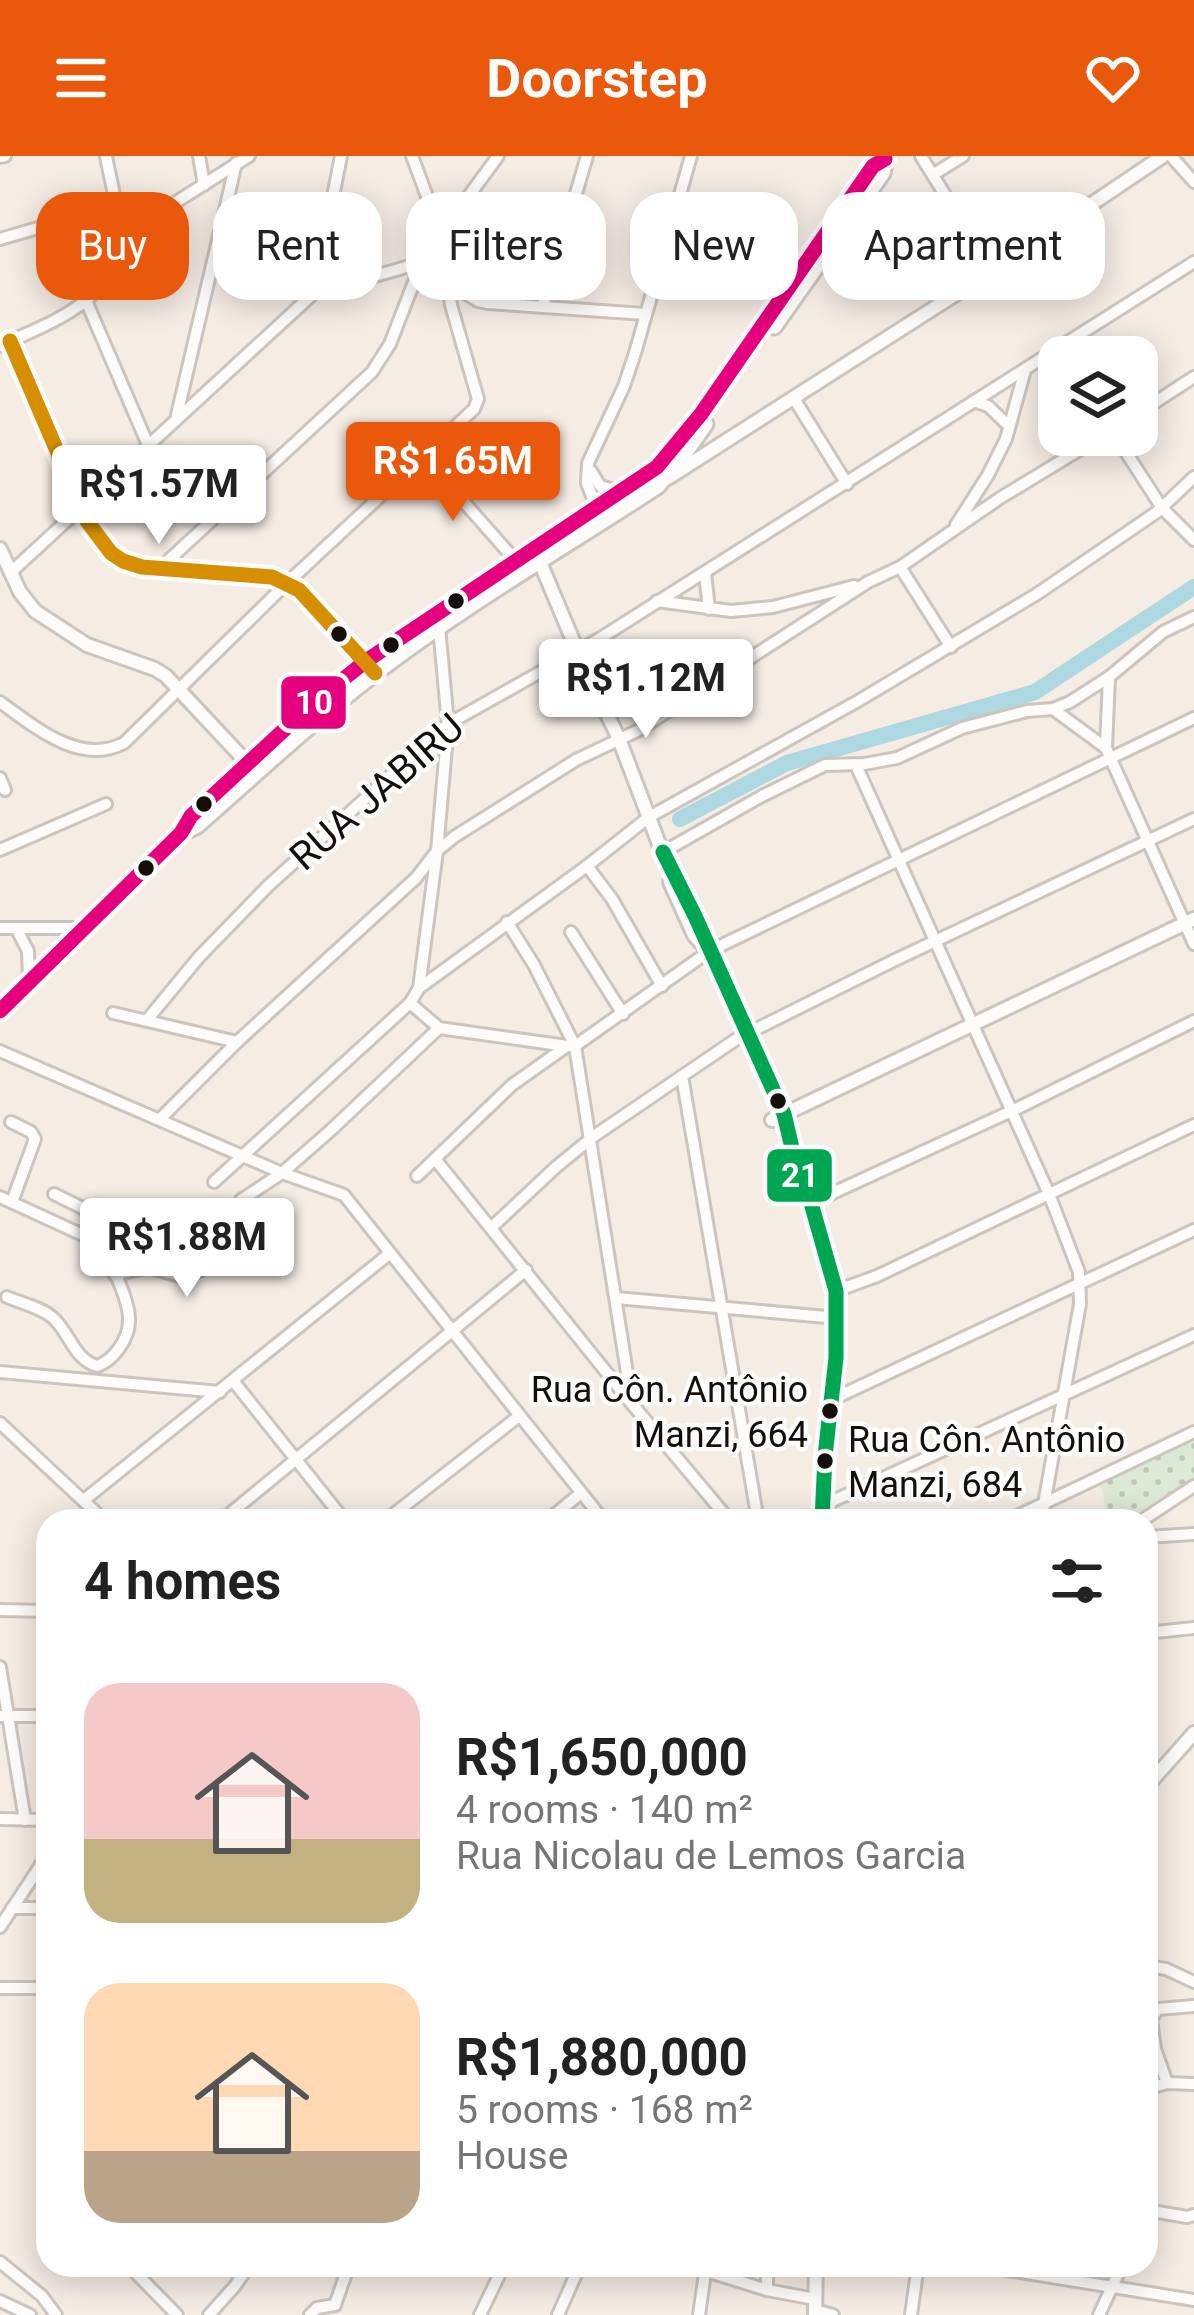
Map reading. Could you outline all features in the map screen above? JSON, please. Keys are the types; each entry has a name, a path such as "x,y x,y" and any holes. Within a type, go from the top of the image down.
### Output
{"main road":[{"path":"0,1010 252,767 370,667 537,555 657,486 871,190 886,158"},
{"path":"435,622 516,560 537,555 657,466 693,432"}],"street":[{"path":"106,156 112,192"},
{"path":"200,156 205,185"},
{"path":"189,195 249,156"},
{"path":"334,192 341,156"},
{"path":"412,156 426,192"},
{"path":"471,192 498,156"},
{"path":"543,306 587,156"},
{"path":"596,507 587,483 588,463 624,386 691,156"},
{"path":"921,156 945,192"},
{"path":"934,174 963,156"},
{"path":"1105,197 1167,156 1194,182"},
{"path":"176,418 236,164"},
{"path":"0,239 36,229"},
{"name":"RUA JABIRU","path":"147,1021 199,956 269,885 448,724 578,652 1194,262"},
{"path":"89,300 5,344 87,521 111,553 158,570 272,577 287,583 299,590 370,667"},
{"path":"10,573 306,300"},
{"path":"158,570 372,372 390,344 407,300"},
{"path":"0,702 59,741 80,749 110,751 141,729 287,583 474,410 478,399 450,300"},
{"path":"476,300 645,314"},
{"path":"657,486 946,300"},
{"path":"87,303 148,445"},
{"path":"954,528 988,476 1025,370"},
{"path":"1158,400 1194,377"},
{"path":"793,397 847,484"},
{"path":"974,401 988,406 1009,426"},
{"path":"693,432 706,442 720,444"},
{"path":"657,601 709,609 773,607 868,582 900,568 954,528 1070,456"},
{"path":"1129,456 1162,508 1194,540"},
{"path":"424,457 516,560"},
{"path":"588,463 600,486 620,492"},
{"path":"418,988 650,817 951,647 1089,560 1162,508 1194,477"},
{"path":"0,549 26,602 87,645 155,669 252,767"},
{"path":"537,555 619,740 670,884 694,935 710,952 748,1032 812,1203 836,1291 838,1318 824,1509"},
{"path":"900,568 951,647"},
{"path":"705,572 709,609"},
{"path":"160,1119 463,830 557,772 637,731 868,582"},
{"path":"662,852 825,765 897,758 991,718 1070,702 1163,632 1194,617"},
{"path":"214,1182 410,1003 418,988 448,724 435,622"},
{"path":"1109,677 1108,753 1189,921 1194,944"},
{"path":"1052,709 1108,753"},
{"path":"417,1176 512,1084 710,952 1108,753 1194,718"},
{"path":"856,765 1048,1194 1078,1272 1080,1304 1043,1509"},
{"path":"0,850 106,804"},
{"path":"492,1227 589,1140 748,1032 1194,819"},
{"path":"587,866 612,899 662,986"},
{"path":"778,1117 1189,921"},
{"path":"507,922 534,965 571,1046 632,1404"},
{"path":"0,928 82,928"},
{"path":"16,928 28,951 29,979"},
{"path":"572,932 622,1014"},
{"path":"410,1003 439,1028 571,1046"},
{"path":"112,1013 237,1042"},
{"path":"812,1203 1194,1021"},
{"path":"241,1200 282,1173 439,1028"},
{"path":"0,1051 282,1173 344,1195 594,1509"},
{"path":"682,1076 756,1509"},
{"path":"7,1297 53,1318 87,1363 102,1366 112,1359 129,1327 127,1308 103,1249 6,1199 35,1139 32,1132 11,1122"},
{"path":"836,1291 877,1276 1194,1125"},
{"path":"435,1159 720,1509"},
{"path":"55,1194 107,1220 138,1268"},
{"path":"833,1399 1194,1230"},
{"path":"115,1275 138,1268 183,1277 240,1254"},
{"path":"84,1500 389,1254"},
{"path":"236,1509 526,1270"},
{"path":"616,1298 838,1318"},
{"path":"824,1505 1194,1335"},
{"path":"0,1372 220,1392"},
{"path":"234,1382 335,1509"},
{"path":"400,1509 519,1416"},
{"path":"0,1423 93,1509"},
{"path":"1033,1509 1194,1432"},
{"path":"1158,1510 1194,1486"},
{"path":"562,1509 581,1493"},
{"path":"1158,1536 1194,1534"},
{"path":"0,1610 36,1611"},
{"path":"1158,1634 1194,1628"},
{"path":"0,1667 4,1716 25,1820"},
{"path":"4,1716 36,1716"},
{"path":"1158,1774 1194,1733"},
{"path":"0,1819 36,1820"},
{"path":"0,1928 36,1872"},
{"path":"12,1908 36,1908"},
{"path":"1158,1968 1194,1982"},
{"path":"0,1988 36,1988"},
{"path":"1158,2010 1194,2006"},
{"path":"1158,2058 1167,2083"},
{"path":"1158,2086 1194,2084"},
{"path":"1158,2214 1194,2215"},
{"path":"0,2262 42,2296 56,2315"},
{"path":"140,2277 176,2315"},
{"path":"208,2315 236,2277"},
{"path":"310,2315 317,2308 335,2305 345,2277"},
{"path":"480,2315 498,2277"},
{"path":"558,2315 575,2277"},
{"path":"696,2277 699,2315"},
{"path":"724,2277 833,2315"},
{"path":"767,2277 767,2290"},
{"path":"815,2308 816,2277"},
{"path":"911,2315 916,2277"},
{"path":"1058,2277 1194,2300"},
{"path":"1099,2315 1117,2277"},
{"path":"0,2301 30,2315"}],"green space":[{"path":"1194,1432 1194,1483 1156,1509 1105,1509 1103,1492 1094,1479"}],"waterway":[{"path":"680,819 787,763 1035,692 1194,587"}],"transit line":[{"name":"10","path":"0,1011 181,833 191,816 312,704 366,661 657,467 701,414 873,166 885,159"},
{"path":"10,341 87,521 111,553 142,567 272,577 299,590 375,673"},
{"name":"21","path":"663,852 784,1114 836,1291 836,1358 823,1509"}],"place":[{"name":"Rua Côn. Antônio Manzi, 664","path":"830,1411"},
{"name":"Rua Côn. Antônio Manzi, 684","path":"825,1461"}]}
